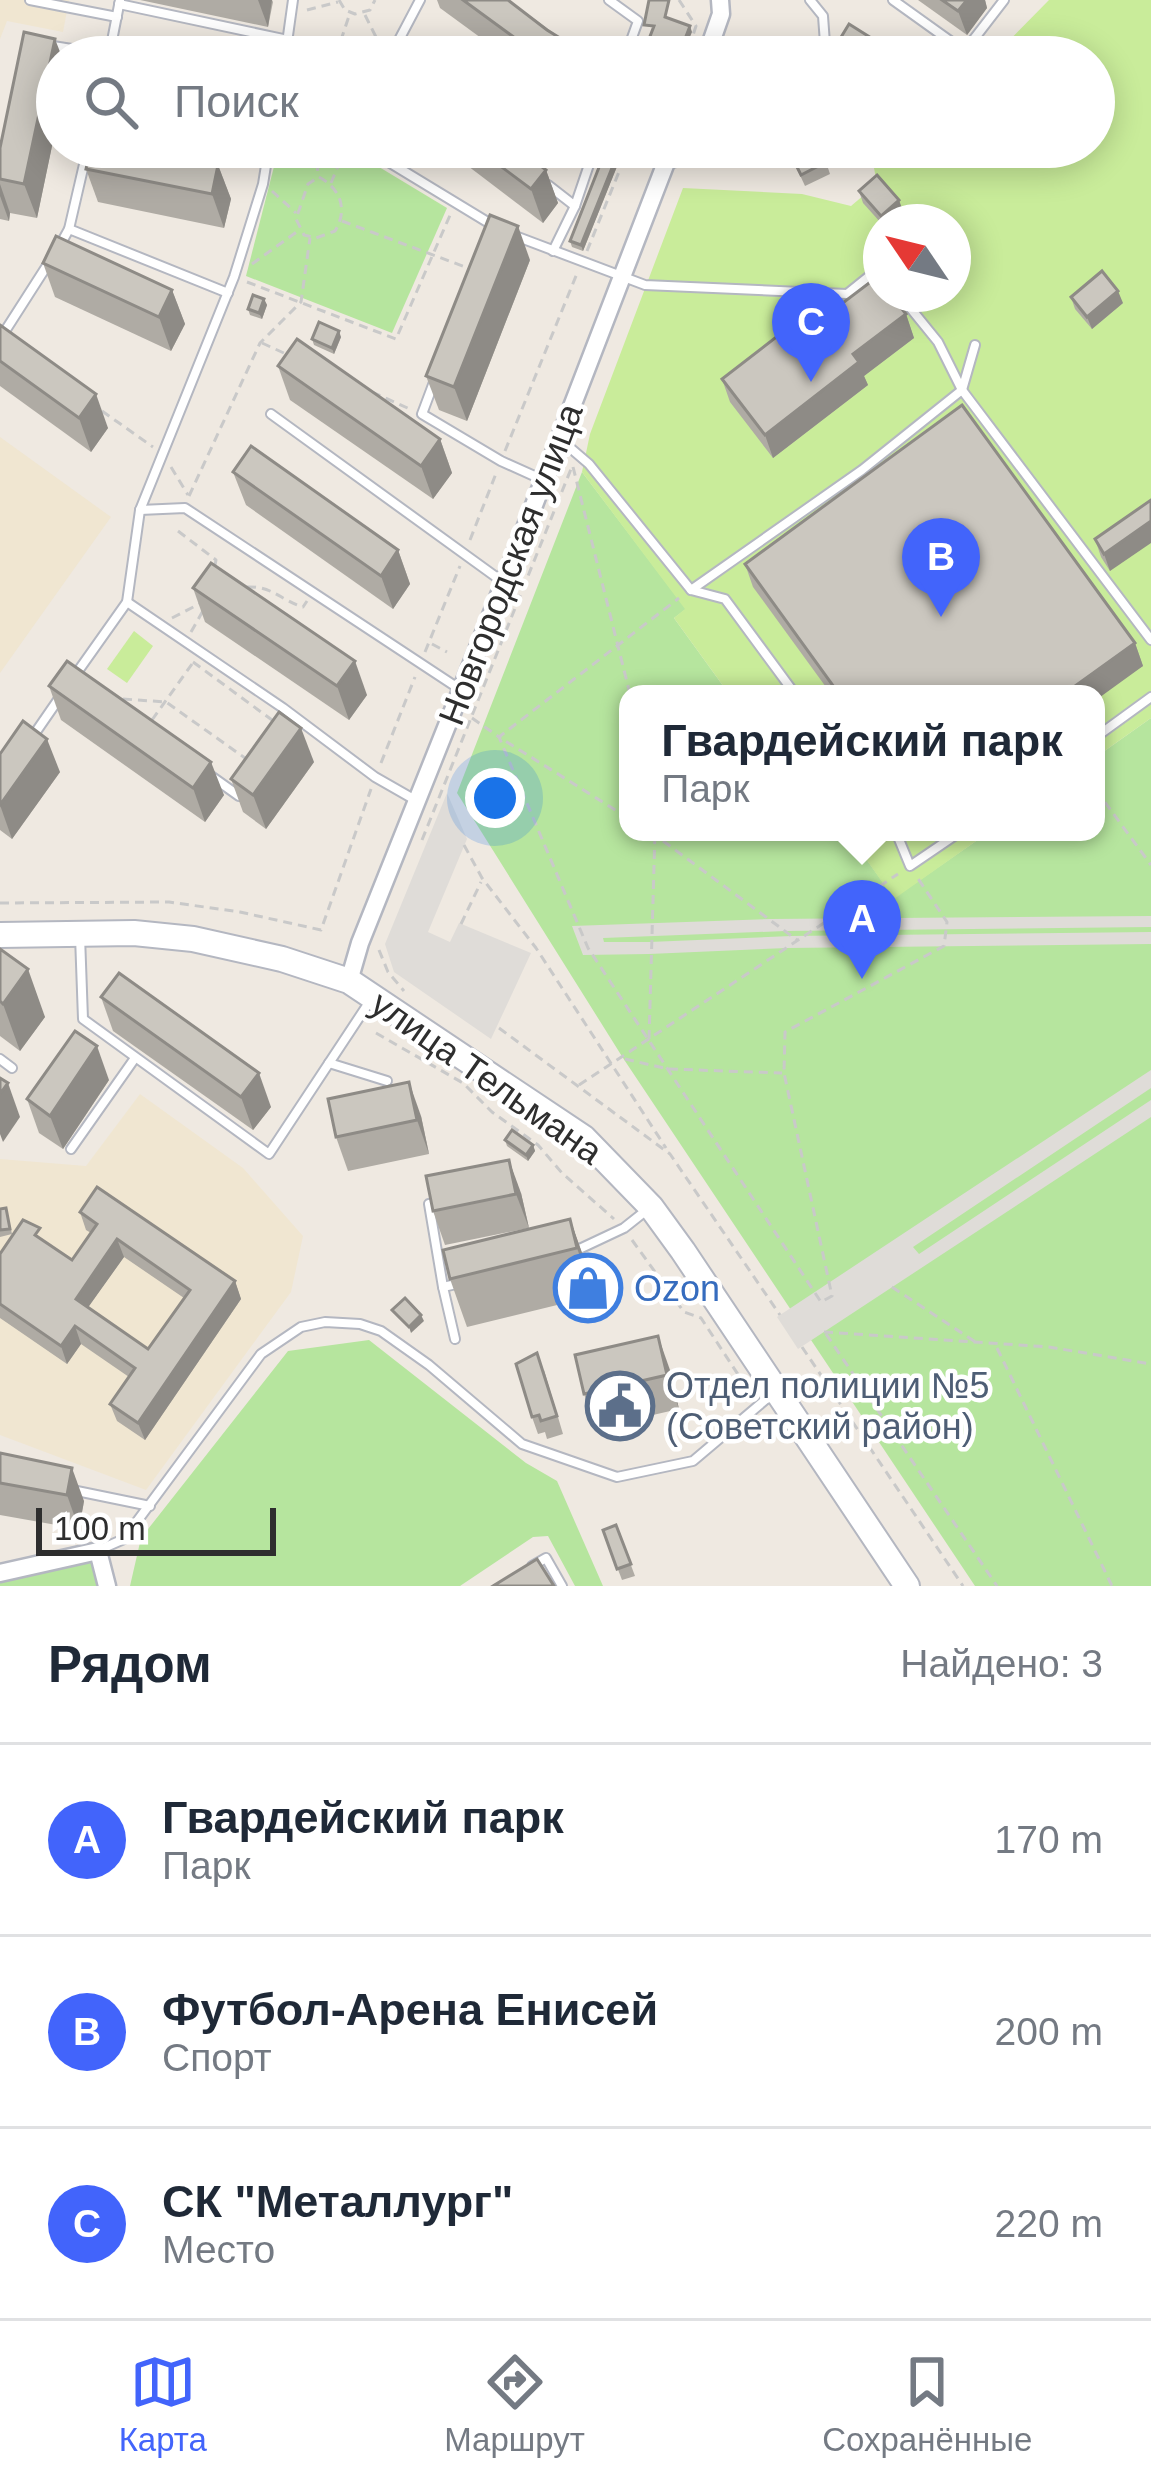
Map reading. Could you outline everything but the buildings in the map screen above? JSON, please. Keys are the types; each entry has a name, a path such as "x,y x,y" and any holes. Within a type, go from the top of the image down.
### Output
{"main road":[{"name":"улица Тельмана","path":"0,935 134,933 193,938 349,981 584,1138 651,1207 907,1586"}],"street":[{"path":"712,36 721,7"},
{"name":"Новгородская улица","path":"349,981 663,168"},
{"path":"0,1573 98,1551 107,1586"}],"lane":[{"path":"30,0 117,16"},
{"path":"289,36 293,0"},
{"path":"400,36 420,0"},
{"path":"609,0 638,21 633,36"},
{"path":"810,0 823,16 824,36"},
{"path":"892,0 943,36"},
{"path":"976,36 1004,0"},
{"path":"113,36 120,2 270,36"},
{"path":"19,349 2,338 69,229 83,168"},
{"path":"24,750 127,602 140,510 235,277 266,168"},
{"path":"399,168 500,230 645,285 847,293 863,280"},
{"path":"553,251 588,168"},
{"path":"537,176 575,206"},
{"path":"69,229 228,293"},
{"path":"914,312 938,341 962,390 1151,640"},
{"path":"691,590 862,470 962,390 975,345"},
{"path":"438,374 422,414 542,480"},
{"path":"271,414 504,583"},
{"path":"559,438 589,464 691,590 725,599 788,685"},
{"path":"140,510 184,508 461,690"},
{"path":"127,602 375,777 417,801"},
{"path":"71,680 84,689"},
{"path":"1105,730 1151,697"},
{"path":"284,734 296,718"},
{"path":"194,764 239,796 250,780"},
{"path":"900,841 910,866 947,841"},
{"path":"80,933 83,1019 269,1154 374,995"},
{"path":"70,1149 135,1058"},
{"path":"0,1059 12,1068"},
{"path":"329,1063 387,1082"},
{"path":"447,1199 429,1204 455,1339"},
{"path":"566,1254 624,1228 651,1207"},
{"path":"443,1287 464,1282"},
{"path":"98,1551 124,1539 261,1354 301,1327 325,1322 381,1331 522,1444 617,1477 693,1462 777,1389"},
{"path":"64,1489 150,1506"},
{"path":"516,1576 546,1558 562,1586"}],"path":[{"path":"292,14 339,1 350,13 364,13 375,0"},
{"path":"679,0 696,26 693,36"},
{"path":"343,36 350,13"},
{"path":"364,13 377,36"},
{"path":"299,230 310,238 330,235 340,221 341,201 319,176 318,168"},
{"path":"330,185 337,168"},
{"path":"0,903 169,902 321,930 375,777 620,168"},
{"path":"299,230 298,214 308,184 319,176"},
{"path":"263,184 298,214"},
{"path":"235,277 395,339 456,202"},
{"path":"340,221 478,271"},
{"path":"235,277 299,230"},
{"path":"101,410 163,454 189,496 260,343 301,302 310,238"},
{"path":"260,343 301,361"},
{"path":"361,387 422,414"},
{"path":"422,840 573,465 628,685"},
{"path":"178,531 215,560 213,578"},
{"path":"238,587 266,586 303,607 315,590"},
{"path":"499,737 691,590"},
{"path":"153,621 180,617 211,595 185,644"},
{"path":"429,642 446,652"},
{"path":"145,730 200,653"},
{"path":"193,663 274,721 283,708"},
{"path":"120,699 166,701 247,759"},
{"path":"472,718 619,812"},
{"path":"499,737 588,948 649,1041 668,1070 821,1301 832,1296 784,1073 784,1032 944,946 947,922 910,866 649,1041 579,1085"},
{"path":"1105,802 1151,865"},
{"path":"649,1041 654,841"},
{"path":"665,841 798,941"},
{"path":"464,845 780,1316"},
{"path":"461,924 482,878"},
{"path":"379,950 388,972 404,991"},
{"path":"499,1028 670,1154"},
{"path":"376,1033 463,1083 492,1112 538,1145 624,1228 684,1312 701,1318 743,1382"},
{"path":"623,1058 668,1070 784,1073"},
{"path":"892,1288 978,1344"},
{"path":"997,1586 824,1332 1049,1346 1151,1364"},
{"path":"996,1346 1112,1586"},
{"path":"802,1347 963,1586"}],"shaded area":[{"path":"0,0 69,0 63,32 7,21 0,39"},
{"path":"0,437 111,517 0,673"},
{"path":"447,793 467,839 428,932 450,942 459,923 531,953 491,1039 394,972 385,944"},
{"path":"1151,916 1151,927 603,938 604,942 649,942 1151,932 1151,944 649,954 583,955 572,926 770,919"},
{"path":"1151,1070 1151,1088 913,1247 919,1254 1151,1100 1151,1117 798,1349 777,1317"},
{"path":"140,1094 243,1168 303,1236 291,1292 146,1490 0,1435 0,1159 86,1166"}],"green space":[{"path":"1049,0 1151,0 1151,718 1105,751 1105,685 722,685 674,618 685,609 582,472 590,434 683,188 802,194 851,206 877,184 874,168 1115,168 1115,36 1014,36"},
{"path":"274,168 381,168 447,208 392,333 246,276"},
{"path":"582,472 686,609 674,618 722,685 619,685 619,841 853,841 894,898 976,841 1105,841 1105,751 1151,718 1151,1586 975,1586 623,1058 457,793"},
{"path":"134,631 153,646 127,683 107,669"},
{"path":"853,841 976,841 894,899"},
{"path":"369,1340 526,1463 557,1481 603,1586 575,1586 548,1536 533,1537 460,1586 130,1586 141,1538 288,1351"},
{"path":"98,1551 107,1586 0,1586 0,1573"}],"place":[{"name":"СК \"Металлург\"","path":"811,382"},
{"name":"Футбол-Арена Енисей","path":"941,617"},
{"name":"Гвардейский парк","path":"862,979"},
{"name":"Ozon","path":"588,1288"},
{"name":"Отдел полиции №5 (Советский район)","path":"620,1406"}]}
